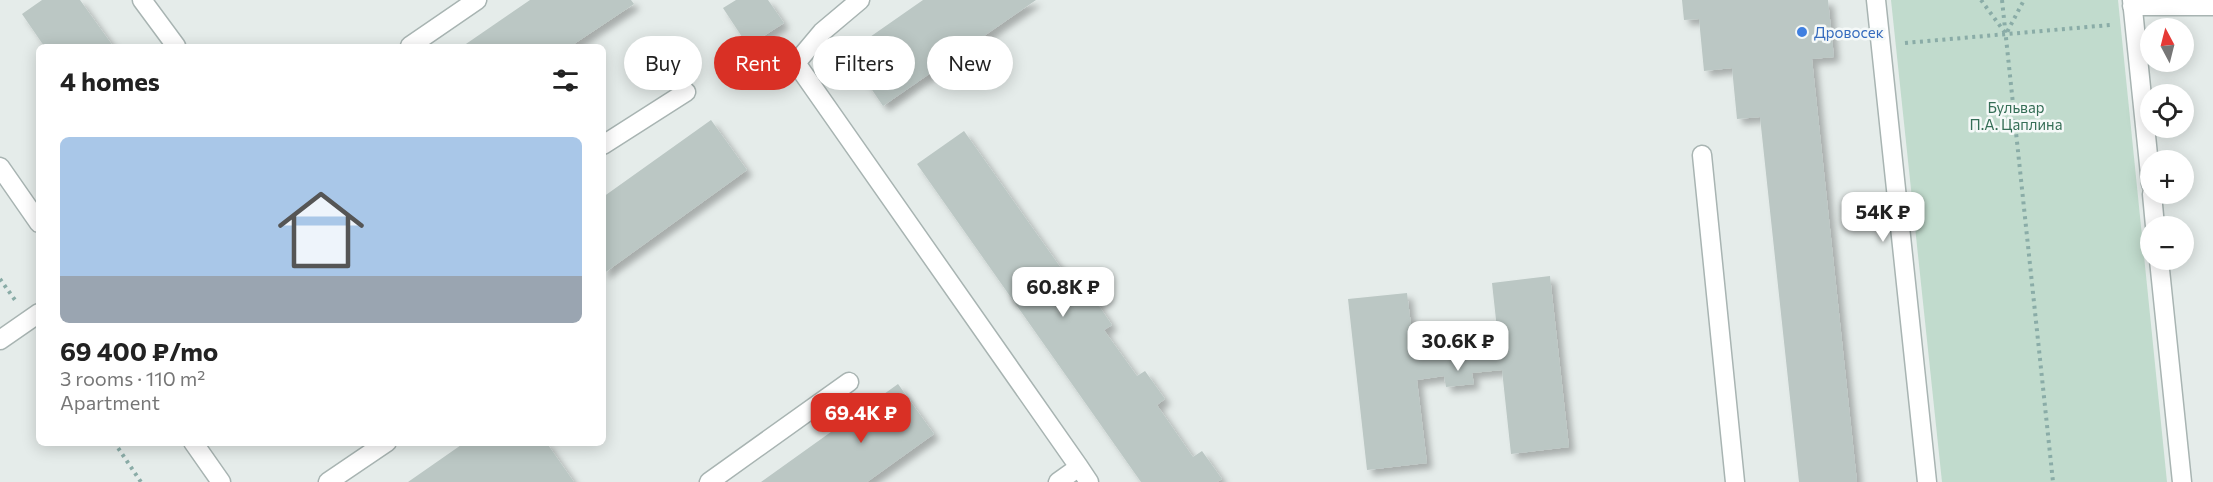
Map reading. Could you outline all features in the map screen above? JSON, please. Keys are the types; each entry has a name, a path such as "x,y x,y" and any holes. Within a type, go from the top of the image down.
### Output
{"street":[{"path":"142,0 175,44"},
{"path":"413,44 477,0"},
{"path":"860,0 822,32 796,63 1084,475 1058,482"},
{"path":"1876,0 1927,482"},
{"path":"2147,150 2133,10 2213,6"},
{"path":"606,143 686,92"},
{"path":"1702,155 1735,482"},
{"path":"0,167 36,219"},
{"path":"2160,270 2182,482"},
{"path":"0,340 36,315"},
{"path":"709,482 849,382"},
{"path":"196,446 221,482"},
{"path":"328,482 381,446"}],"path":[{"path":"1981,0 2006,34"},
{"path":"2002,0 2053,482"},
{"path":"2006,34 2024,0"},
{"path":"1880,45 2006,34 2133,10"},
{"path":"117,446 141,482"}],"green space":[{"name":"Бульвар П.А. Цаплина","path":"1891,0 2118,0 2140,216 2140,270 2145,270 2167,482 1942,482"}],"building":[{"path":"42,0 80,0 112,44 43,44 22,14"},
{"path":"530,0 631,0 634,4 574,44 466,44"},
{"path":"736,0 768,0 784,23 764,36 741,36 723,8"},
{"path":"923,0 1036,0 984,36 927,36 927,76 915,84 915,36 871,36"},
{"path":"1682,0 1828,0 1834,57 1812,59 1857,482 1799,482 1760,117 1737,119 1732,68 1704,71 1699,19 1684,20"},
{"path":"872,90 906,90 883,106"},
{"path":"711,120 747,170 606,272 606,195"},
{"path":"964,131 1085,302 1093,297 1112,325 1104,330 1137,376 1145,371 1165,399 1157,405 1193,457 1202,451 1222,479 1217,482 1141,482 917,164"},
{"path":"1550,276 1569,447 1511,454 1502,370 1472,373 1474,384 1446,387 1444,376 1417,380 1427,463 1367,470 1348,299 1407,293 1414,348 1498,338 1492,283"},
{"path":"898,384 934,434 867,482 761,482"},
{"path":"460,446 549,446 574,482 408,482"}],"place":[{"name":"Дровосек","path":"1802,32"}]}
